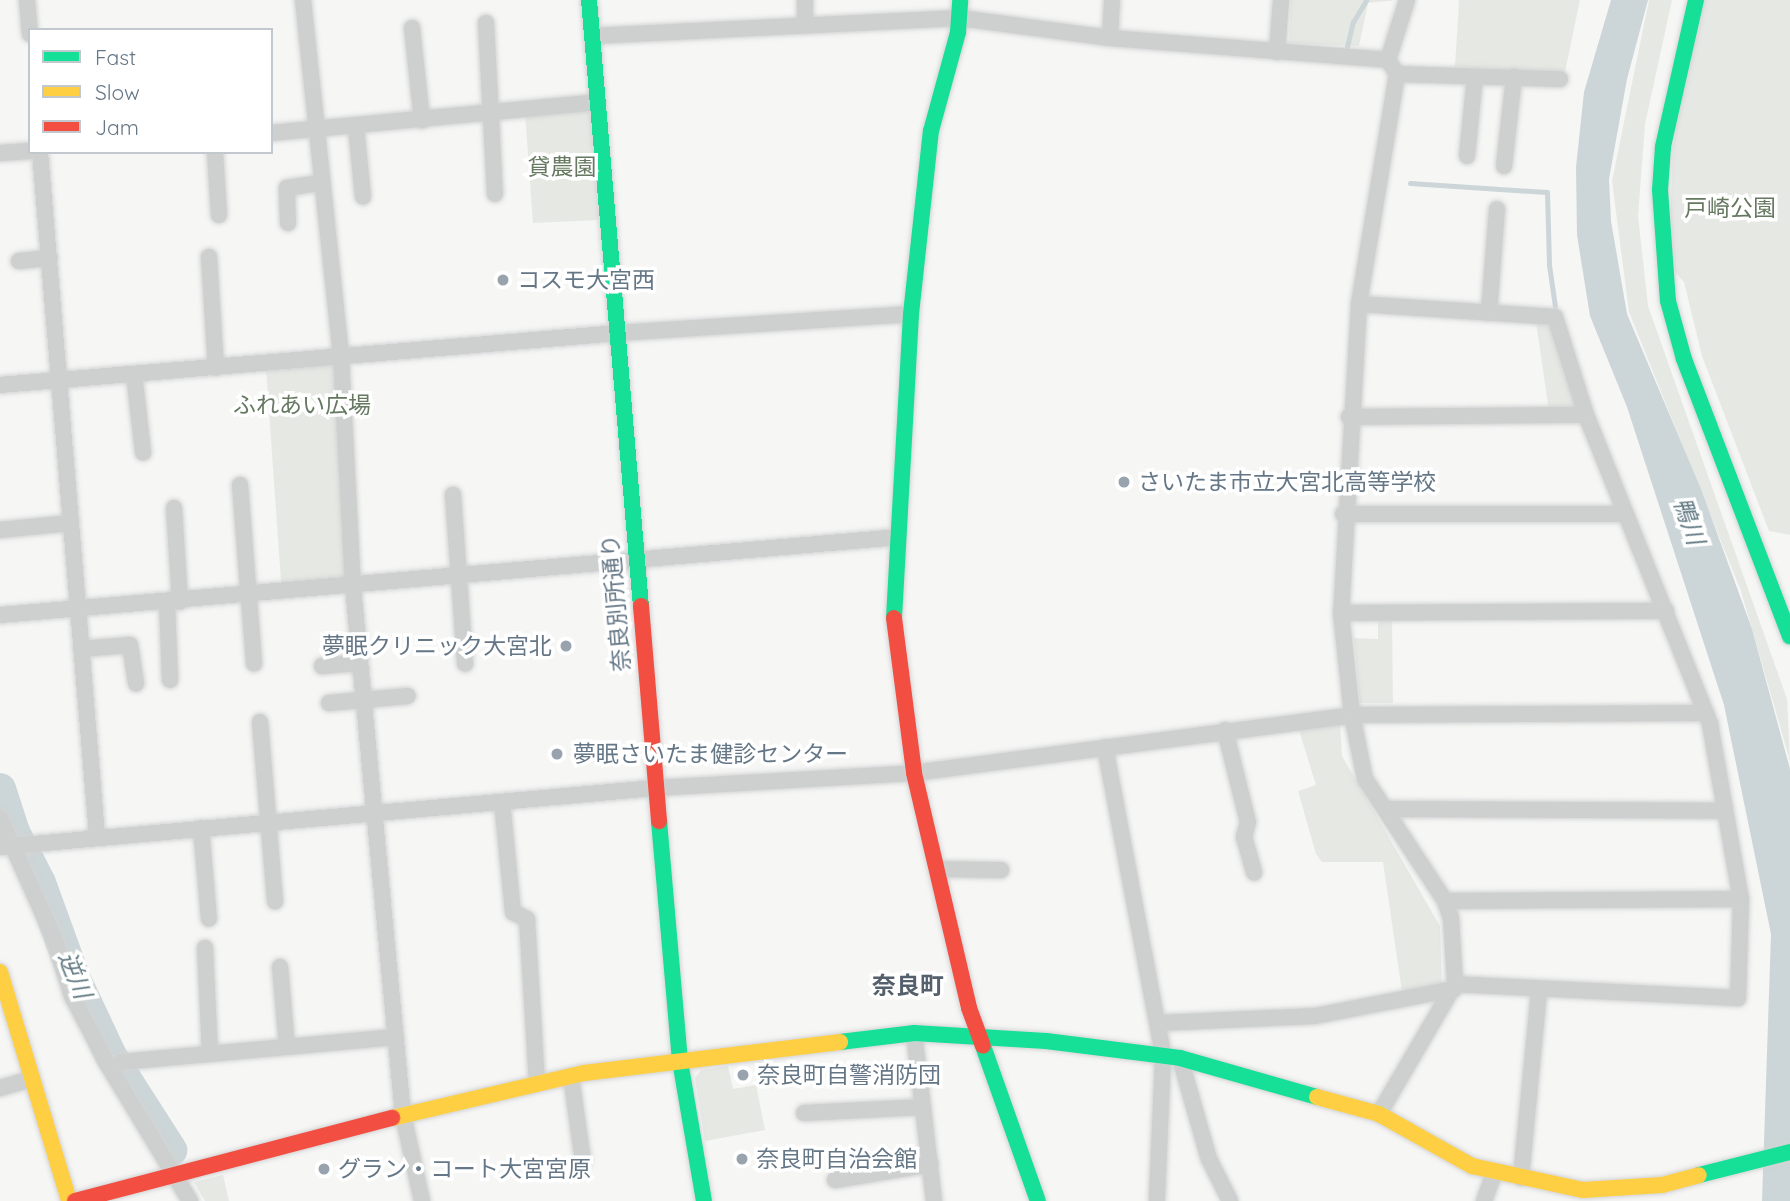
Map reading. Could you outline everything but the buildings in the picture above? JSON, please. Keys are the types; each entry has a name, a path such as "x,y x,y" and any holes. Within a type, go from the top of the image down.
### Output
{"street":[{"path":"27,0 29,28"},
{"path":"303,0 314,130 341,358 353,587 373,814 403,1115 422,1201"},
{"name":"奈良別所通り","path":"589,0 635,561 680,1061 704,1201"},
{"path":"805,0 805,25"},
{"path":"960,0 960,18 931,131 911,314 894,627 914,773 977,1035 1038,1201"},
{"path":"1110,38 1112,0"},
{"path":"1277,51 1281,0"},
{"path":"1378,1114 1455,986 1451,918 1444,901 1387,809 1365,779 1352,715 1341,613 1343,514 1359,304 1392,67 1407,0"},
{"path":"1696,0 1663,147 1661,202 1668,301 1684,359 1790,636"},
{"path":"592,36 960,18 1110,38 1277,51 1475,76 1560,79"},
{"path":"486,23 495,194"},
{"path":"412,28 422,120"},
{"path":"1467,156 1475,76"},
{"path":"1504,166 1514,77"},
{"path":"273,133 597,102"},
{"path":"356,126 363,197"},
{"path":"0,153 28,151"},
{"path":"40,154 97,835"},
{"path":"215,154 219,215"},
{"path":"288,223 287,188 320,183"},
{"path":"1489,313 1497,209"},
{"path":"209,257 216,368"},
{"path":"19,261 50,258"},
{"path":"1159,1023 1315,1016 1455,986 1738,999 1741,899 1706,713 1586,415 1555,317 1359,304"},
{"path":"0,385 618,333 911,314"},
{"path":"134,374 143,452"},
{"path":"1349,417 1586,415"},
{"path":"240,485 254,663"},
{"path":"453,495 465,664"},
{"path":"170,680 174,602 174,508"},
{"path":"1343,514 1624,514"},
{"path":"0,530 71,523"},
{"path":"0,615 78,605 248,596 898,537"},
{"path":"1341,613 1667,611"},
{"path":"81,649 130,645 136,684"},
{"path":"322,666 360,663"},
{"path":"329,702 408,696"},
{"path":"12,844 97,835 267,824 655,788 914,773 1352,715 1706,713"},
{"path":"260,722 275,901"},
{"path":"1225,730 1248,822 1244,836 1254,873"},
{"path":"1105,747 1163,1055 1157,1201"},
{"path":"502,802 513,912 527,919 537,1083"},
{"path":"1387,809 1725,811"},
{"path":"0,818 50,929 72,996 107,1065 190,1201"},
{"path":"201,828 209,919"},
{"path":"937,869 1001,870"},
{"path":"1444,901 1741,899"},
{"path":"205,948 210,1053"},
{"path":"280,967 287,1046"},
{"path":"0,972 69,1201"},
{"path":"1521,1178 1539,990"},
{"path":"914,1033 934,1201"},
{"path":"75,1201 403,1115 571,1076 914,1033 977,1035 1180,1058 1378,1114 1472,1166 1494,1173 1583,1190 1661,1193 1746,1162 1790,1152"},
{"path":"121,1062 396,1037"},
{"path":"1180,1058 1209,1159 1230,1201"},
{"path":"571,1076 583,1160"},
{"path":"0,1088 32,1079"},
{"path":"804,1112 923,1107"},
{"path":"835,1180 930,1164"},
{"path":"1484,1201 1494,1173"}],"green space":[{"path":"1291,0 1397,0 1368,3 1359,46 1289,43"},
{"path":"1459,0 1580,0 1565,72 1455,67"},
{"path":"1649,0 1672,0 1645,124 1638,216 1648,306 1787,699 1790,761 1741,591 1629,312 1612,181"},
{"name":"戸崎公園","path":"1702,0 1790,0 1790,535 1769,531 1702,356 1684,282 1674,271 1670,228 1673,144"},
{"name":"貸農園","path":"582,107 590,113 599,220 533,223 525,113"},
{"path":"1536,322 1553,328 1576,410 1549,411"},
{"name":"ふれあい広場","path":"333,365 348,579 281,584 266,370"},
{"path":"1378,619 1392,619 1393,703 1360,703 1354,638 1378,639"},
{"path":"1340,722 1342,756 1440,926 1442,985 1402,992 1383,862 1322,862 1316,854 1298,791 1316,785 1298,727"},
{"path":"728,1066 733,1089 756,1085 765,1130 705,1141 695,1078 701,1070"},
{"path":"223,1175 229,1201 205,1201 194,1182"}],"water":[{"name":"鴨川","path":"1611,0 1648,0 1627,79 1609,179 1611,221 1627,314 1701,489 1752,629 1790,769 1790,1201 1762,1201 1771,934 1724,705 1627,407 1590,316 1577,235 1576,167 1584,92"}],"waterway":[{"path":"1347,47 1353,22 1366,0"},
{"path":"1410,183 1547,192 1549,265 1555,306"},
{"name":"逆川","path":"0,789 14,832 40,883 75,979 111,1056 171,1150"}],"traffic: fast":[{"path":"589,0 641,606"},
{"path":"894,618 911,314 931,131 958,32 960,0"},
{"path":"1696,0 1663,147 1660,190 1668,301 1684,359 1790,636"},
{"path":"659,821 680,1061 704,1201"},
{"path":"840,1042 914,1033 1046,1041 1180,1058 1317,1097"},
{"path":"983,1046 1038,1201"},
{"path":"1699,1175 1790,1152"}],"traffic: slow":[{"path":"0,972 69,1201"},
{"path":"392,1118 584,1073 840,1042"},
{"path":"1317,1097 1379,1114 1472,1166 1583,1190 1662,1185 1699,1175"}],"traffic: jam":[{"path":"641,606 659,821"},
{"path":"894,618 914,773 969,1008 983,1046"},
{"path":"75,1201 392,1118"}],"place":[{"name":"コスモ大宮西","path":"503,280"},
{"name":"さいたま市立大宮北高等学校","path":"1124,482"},
{"name":"夢眠クリニック大宮北","path":"566,646"},
{"name":"夢眠さいたま健診センター","path":"557,754"},
{"name":"奈良町自警消防団","path":"743,1075"},
{"name":"奈良町自治会館","path":"742,1159"},
{"name":"グラン・コート大宮宮原","path":"324,1169"}],"district":[{"name":"奈良町","path":"908,986"}]}
